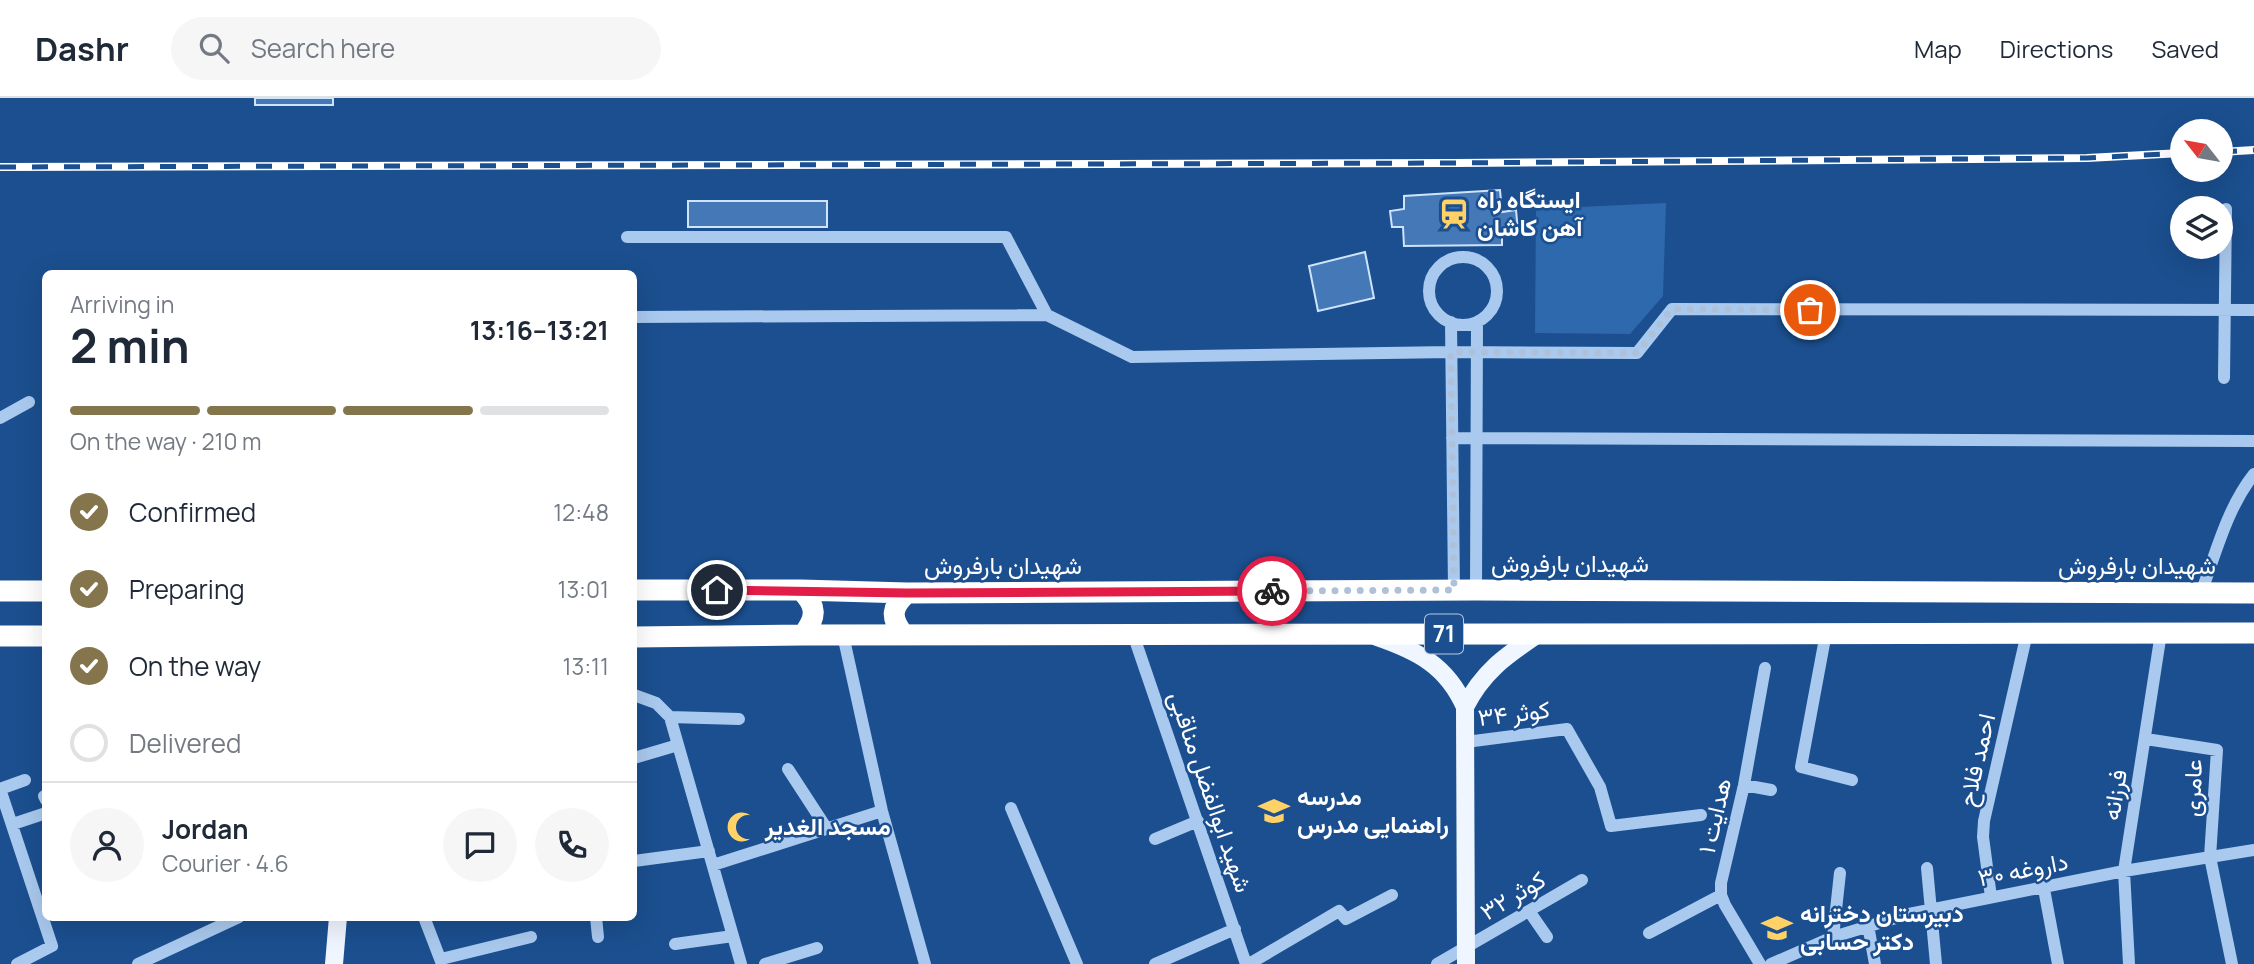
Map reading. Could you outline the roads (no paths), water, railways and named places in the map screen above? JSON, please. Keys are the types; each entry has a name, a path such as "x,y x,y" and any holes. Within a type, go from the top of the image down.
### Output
{"highway":[{"name":"شهیدان بارفروش","path":"637,590 907,593 1476,590 2254,593"},
{"path":"801,590 810,599 814,612 811,625 803,635"},
{"path":"0,591 42,591"},
{"path":"904,635 896,625 894,613 898,601 907,593"},
{"name":"71","path":"637,637 2254,633"},
{"path":"0,636 42,636"}],"main road":[{"path":"1366,634 1403,646 1425,658 1456,687 1465,707 1466,957"},
{"path":"1465,707 1475,687 1485,675 1499,661 1538,634"},
{"path":"334,964 338,921"}],"street":[{"path":"627,237 1006,237 1047,315"},
{"path":"1460,257 1480,261 1489,268 1497,287 1493,308 1477,322 1465,325 1451,322 1435,310 1430,299 1433,276 1449,260 1460,257"},
{"path":"2224,378 2226,259"},
{"path":"637,317 1047,315 1132,357 1451,352 1637,353 1672,309 2254,310"},
{"path":"1451,322 1454,590"},
{"path":"1476,590 1477,322"},
{"path":"0,418 29,402"},
{"path":"1452,438 2254,441"},
{"path":"2201,593 2232,511 2242,489 2254,474"},
{"name":"احمد فلاح","path":"1991,897 1983,837 1984,821 2027,633"},
{"name":"فرزانه","path":"2129,964 2124,871 2161,633"},
{"name":"شهید ابوالفضل مناقبی","path":"1133,634 1248,964"},
{"path":"1826,634 1801,767 1852,780"},
{"path":"843,635 882,811 925,964"},
{"name":"هدایت ۱","path":"1721,895 1721,883 1744,785 1765,668"},
{"path":"637,696 656,703 670,717 741,964"},
{"path":"670,717 739,719"},
{"name":"کوثر ۳۴","path":"1465,742 1567,729 1600,788 1611,826 1701,816"},
{"name":"عامری","path":"2146,739 2217,750 2210,857"},
{"path":"637,757 678,745"},
{"path":"788,769 827,829"},
{"path":"25,780 0,789 42,915"},
{"path":"1744,785 1771,790"},
{"path":"1011,808 1077,964"},
{"path":"713,865 882,811"},
{"path":"13,824 42,814"},
{"path":"1155,839 1198,821"},
{"name":"داروغه ۳۰","path":"1771,964 1791,960 1833,937 1868,925 1931,910 2124,871 2254,850"},
{"path":"637,861 709,851"},
{"path":"2210,857 2232,964"},
{"path":"1927,868 1936,964"},
{"path":"1833,937 1840,873"},
{"name":"کوثر ۳۲","path":"1437,964 1466,957 1529,911 1582,880"},
{"path":"2044,889 2058,964"},
{"path":"1248,964 1339,911 1346,919 1392,895"},
{"path":"1649,933 1721,895 1760,964"},
{"path":"1529,911 1547,937"},
{"path":"21,963 52,946 44,921"},
{"path":"138,964 230,921"},
{"path":"426,921 442,962 531,937"},
{"path":"596,921 598,937"},
{"path":"1868,925 1875,964"},
{"path":"1155,964 1235,929"},
{"path":"675,944 733,936"},
{"path":"765,964 817,948"}],"railway":[{"path":"2233,151 2254,150"},
{"path":"0,167 1454,163 2087,158 2170,154"}],"place":[{"name":"ایستگاه راه آهن کاشان","path":"1454,214"},
{"name":"مدرسه راهنمایی مدرس","path":"1274,811"},
{"name":"مسجد الغدیر","path":"742,827"},
{"name":"دبیرستان دخترانه دکتر حسابی","path":"1777,928"}]}
